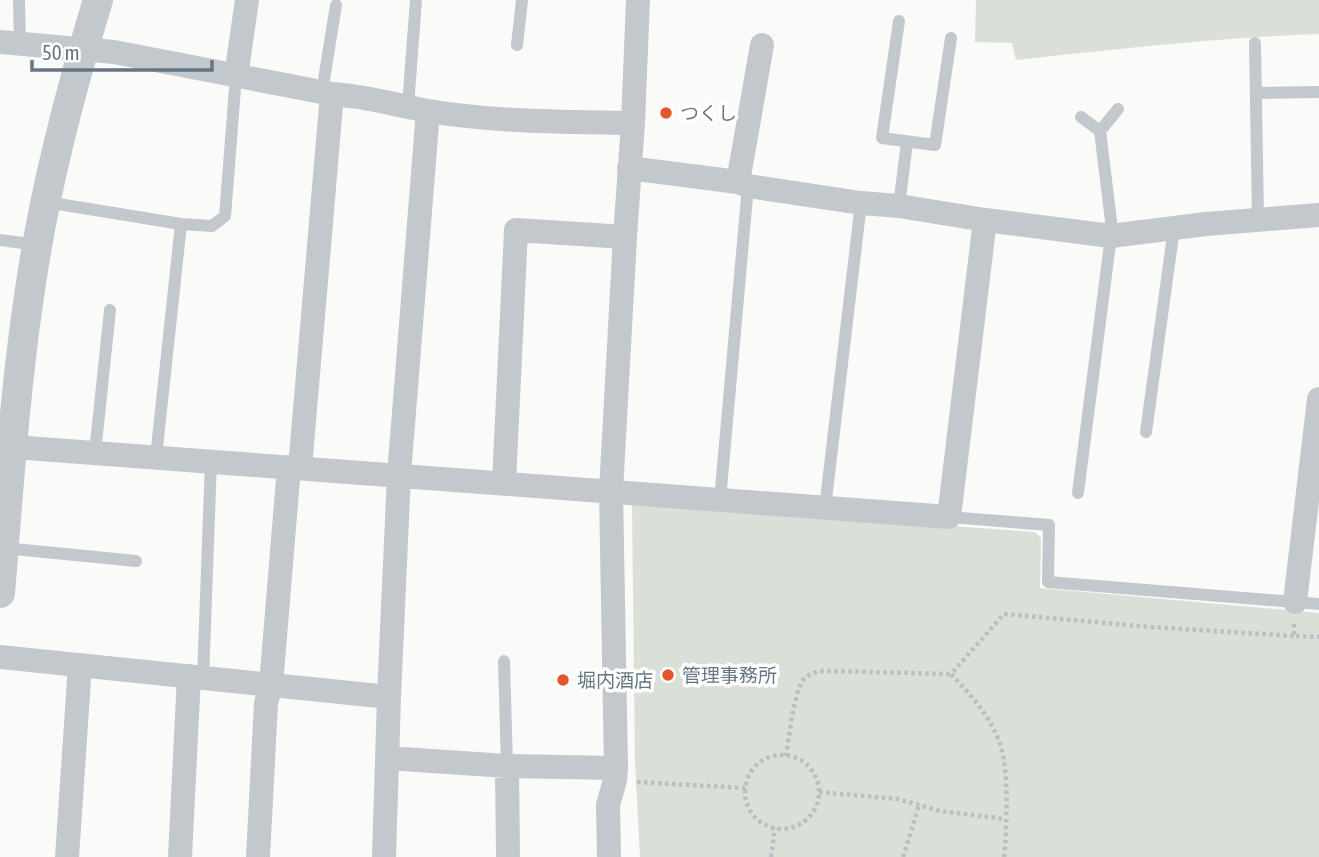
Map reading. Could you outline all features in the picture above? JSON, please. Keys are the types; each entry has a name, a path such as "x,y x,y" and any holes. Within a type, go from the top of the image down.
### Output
{"street":[{"path":"0,593 4,548 6,447 37,245 45,202 98,0"},
{"path":"236,76 247,0"},
{"path":"609,857 608,805 616,774 611,491 629,168 634,123 638,0"},
{"path":"10,43 114,52 418,108 515,120 634,123"},
{"path":"743,184 762,45"},
{"path":"258,857 266,703 271,685 294,468 327,93"},
{"path":"384,857 399,475 418,108"},
{"path":"629,168 861,203 1111,236 1258,219 1319,215"},
{"path":"6,447 949,517 985,220"},
{"path":"504,483 516,230 625,237"},
{"path":"1307,603 1319,399"},
{"path":"0,657 389,697"},
{"path":"67,857 80,665"},
{"path":"180,857 196,677"},
{"path":"387,758 616,774"},
{"path":"507,766 508,857"}],"lane":[{"path":"10,43 19,0"},
{"path":"416,0 418,108"},
{"path":"517,45 522,0"},
{"path":"327,93 336,5"},
{"path":"899,21 882,138 935,145 951,37"},
{"path":"1255,43 1258,219"},
{"path":"45,202 212,226 225,216 236,76"},
{"path":"1256,93 1319,92"},
{"path":"1100,131 1118,109"},
{"path":"1078,493 1111,236 1100,131 1082,117"},
{"path":"899,206 907,142"},
{"path":"720,500 743,184"},
{"path":"825,508 861,203"},
{"path":"156,457 181,223"},
{"path":"1146,432 1174,228"},
{"path":"0,240 37,245"},
{"path":"95,453 110,310"},
{"path":"196,677 211,461"},
{"path":"949,517 1049,525 1048,582 1307,603"},
{"path":"4,548 136,561"},
{"path":"504,661 507,766"}],"path":[{"path":"951,674 1004,614 1294,636"},
{"path":"786,755 796,696 803,679 817,671 951,674 974,698 1000,746 1006,785 1004,857"},
{"path":"786,755 806,764 813,773 820,792 808,818 793,828 775,828 755,818 745,799 745,788 754,767 763,760 786,755"},
{"path":"616,774 745,788"},
{"path":"820,792 898,799 940,811 1005,820"},
{"path":"903,857 919,805"},
{"path":"771,857 775,828"}],"shaded area":[{"path":"976,0 1319,0 1319,34 1205,41 1016,60 1012,43 975,42"},
{"path":"632,503 1035,532 1041,538 1040,588 1319,613 1319,857 640,857 635,761"}],"place":[{"name":"つくし","path":"666,113"},
{"name":"管理事務所","path":"668,675"},
{"name":"堀内酒店","path":"563,680"}]}
